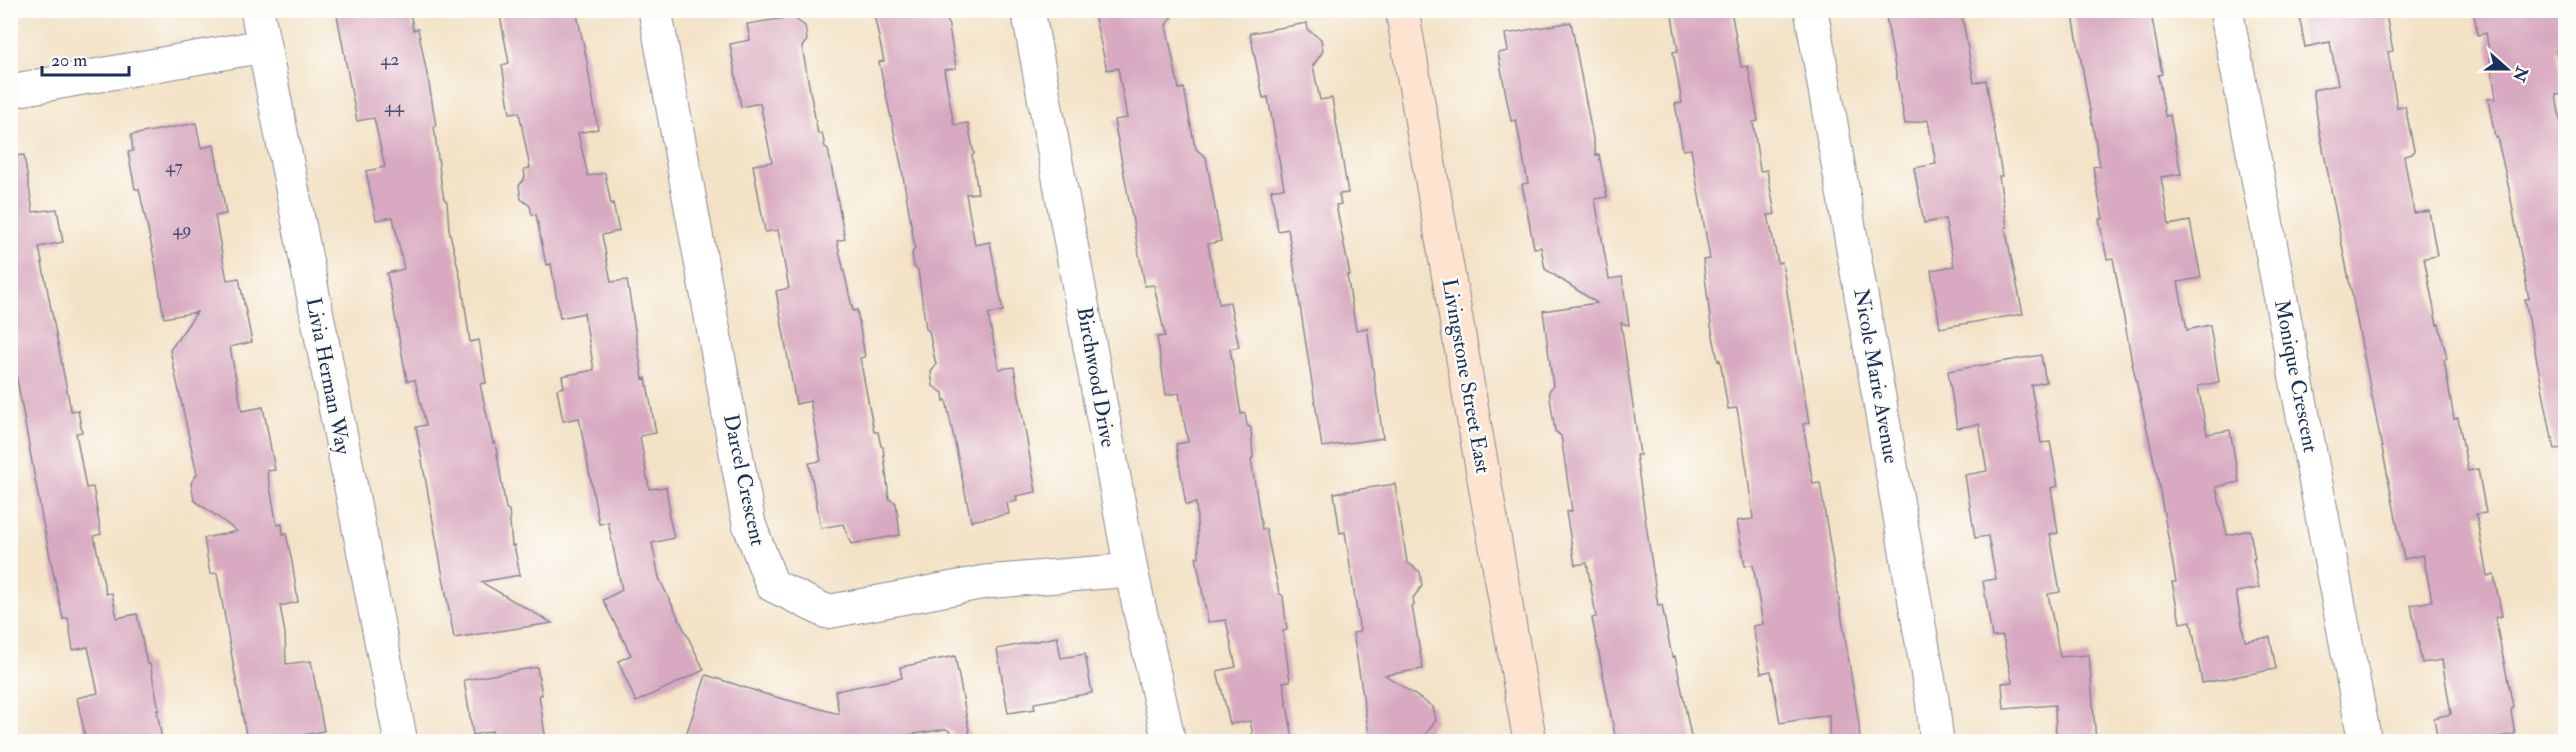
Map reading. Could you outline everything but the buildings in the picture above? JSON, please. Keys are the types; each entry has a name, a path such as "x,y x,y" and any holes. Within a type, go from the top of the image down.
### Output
{"street":[{"name":"Livia Herman Way","path":"257,10 401,741"},
{"name":"Darcel Crescent","path":"655,10 749,524 772,585 827,612 985,582 1131,570"},
{"name":"Birchwood Drive","path":"1028,10 1131,570 1169,741"},
{"name":"Livingstone Street East","path":"1402,10 1530,741"},
{"name":"Nicole Marie Avenue","path":"1811,10 1932,699 1937,741"},
{"name":"Monique Crescent","path":"2226,10 2365,741"},
{"path":"10,91 263,46"}]}
